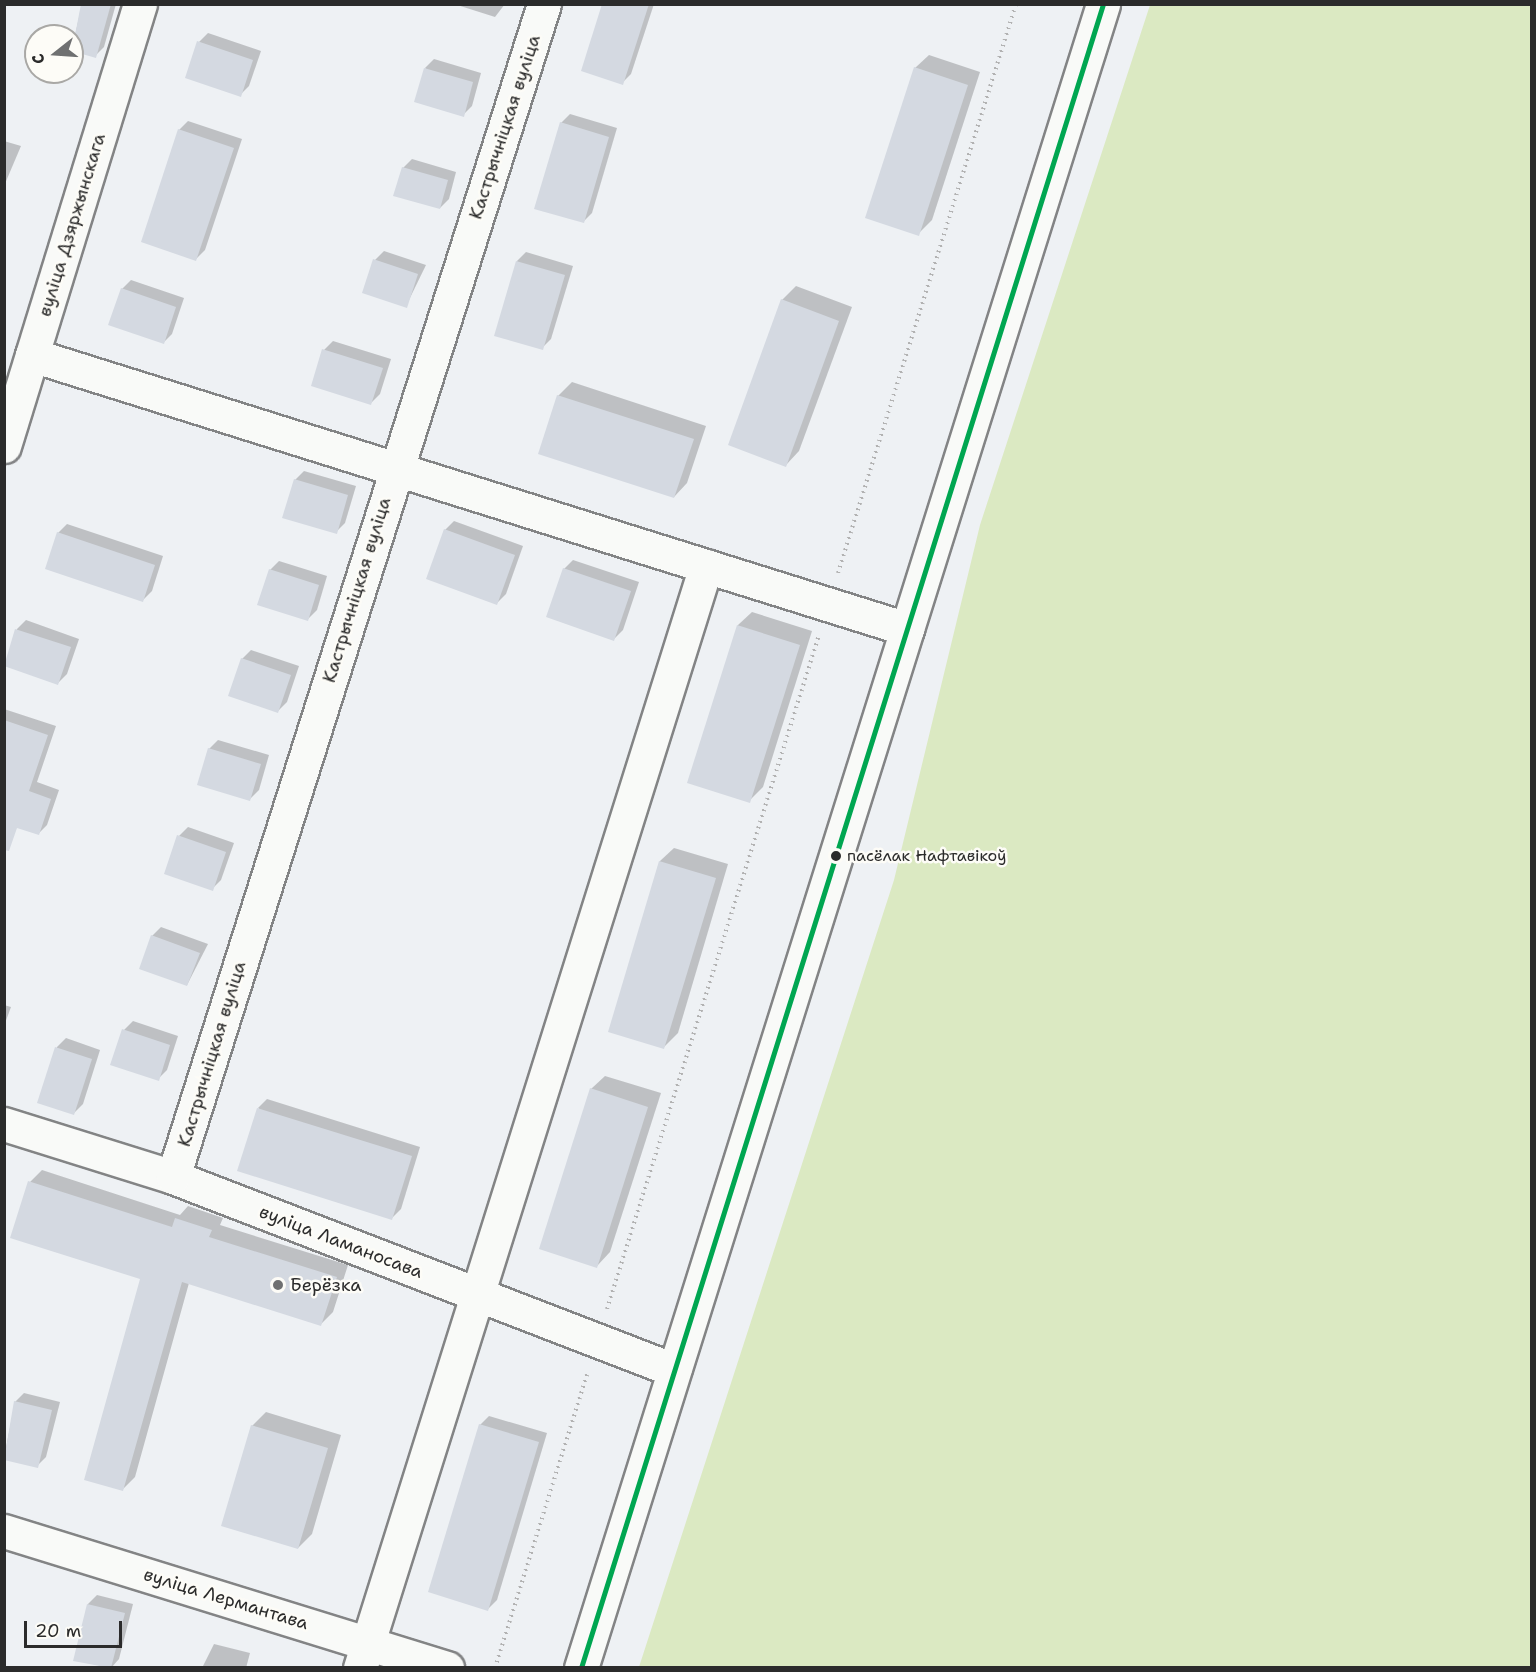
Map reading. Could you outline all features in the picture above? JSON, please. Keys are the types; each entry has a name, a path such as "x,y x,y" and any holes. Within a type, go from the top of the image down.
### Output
{"street":[{"name":"вуліца Дзяржынскага","path":"4,446 140,4"},
{"name":"Кастрычніцкая вуліца","path":"173,1177 395,469 544,4"},
{"path":"581,1668 1103,4"},
{"path":"32,355 907,629"},
{"path":"364,1655 706,566"},
{"name":"вуліца Ламаносава","path":"4,1124 173,1177 674,1370"},
{"name":"вуліца Лермантава","path":"4,1531 364,1655 447,1668"}],"path":[{"path":"495,1668 1016,4"}],"green space":[{"path":"1150,5 1531,5 1531,1667 639,1667 894,880 980,525"}],"building":[{"path":"81,4 111,4 96,58 84,54 84,24 77,24"},
{"path":"602,4 649,4 623,85 581,71"},
{"path":"197,41 253,60 241,97 185,78"},
{"path":"914,67 968,85 919,236 865,218"},
{"path":"424,68 473,82 464,117 414,102"},
{"path":"560,122 609,137 584,223 534,209"},
{"path":"178,129 234,148 196,261 141,242"},
{"path":"402,167 448,180 440,209 393,196"},
{"path":"373,259 418,274 407,308 362,293"},
{"path":"516,261 565,275 543,350 494,336"},
{"path":"121,288 176,307 164,344 108,325"},
{"path":"781,299 839,321 786,467 728,445"},
{"path":"322,349 383,368 371,405 311,386"},
{"path":"557,395 694,439 674,498 538,454"},
{"path":"294,479 348,495 337,534 282,518"},
{"path":"444,529 515,555 497,605 426,579"},
{"path":"57,532 155,565 143,602 45,569"},
{"path":"563,568 631,591 614,641 546,617"},
{"path":"269,569 319,585 308,621 257,605"},
{"path":"737,625 800,645 750,803 687,783"},
{"path":"15,629 71,647 58,685 4,666"},
{"path":"241,658 291,675 278,713 228,696"},
{"path":"4,720 48,735 29,791 51,799 39,835 17,828 9,851 4,850"},
{"path":"208,748 261,764 250,801 197,785"},
{"path":"177,835 226,852 213,891 164,874"},
{"path":"659,861 716,878 664,1049 608,1032"},
{"path":"151,935 200,953 187,986 139,969"},
{"path":"122,1029 170,1045 159,1081 110,1065"},
{"path":"55,1047 92,1059 74,1115 37,1103"},
{"path":"590,1088 648,1107 597,1268 539,1249"},
{"path":"257,1108 412,1156 392,1220 237,1171"},
{"path":"28,1181 172,1227 175,1218 212,1230 209,1237 337,1277 321,1326 182,1282 123,1491 84,1480 140,1279 10,1238"},
{"path":"14,1401 52,1410 38,1468 4,1460"},
{"path":"479,1424 539,1442 488,1611 428,1592"},
{"path":"251,1425 328,1448 298,1549 221,1526"},
{"path":"87,1604 125,1613 111,1668 73,1661"}],"transit line":[{"path":"581,1668 1103,4"}],"place":[{"name":"пасёлак Нафтавікоў","path":"836,856"},
{"name":"Берёзка","path":"278,1285"}]}
